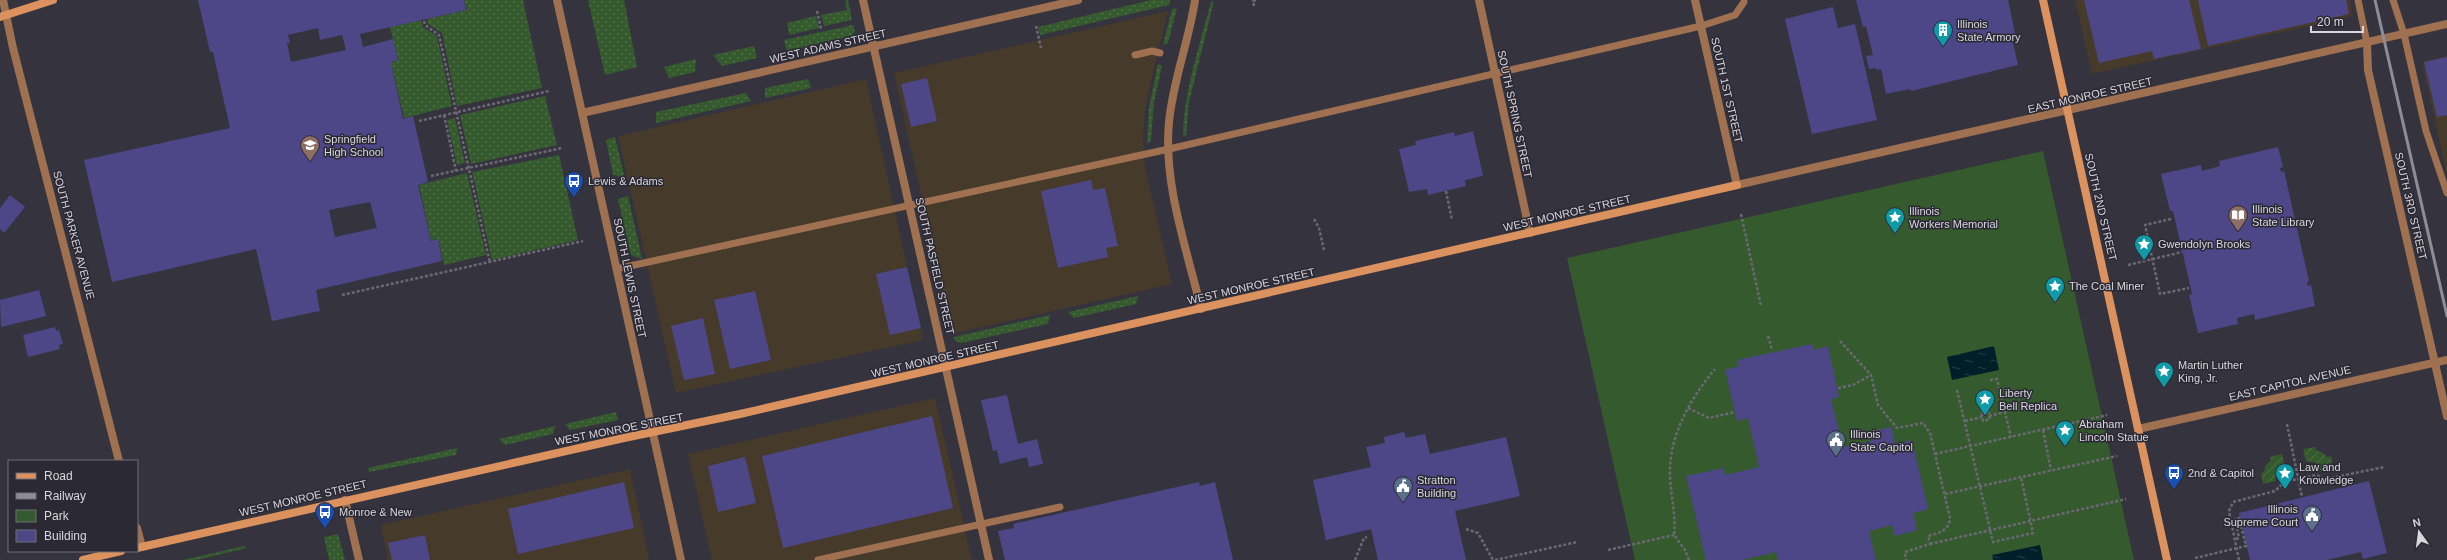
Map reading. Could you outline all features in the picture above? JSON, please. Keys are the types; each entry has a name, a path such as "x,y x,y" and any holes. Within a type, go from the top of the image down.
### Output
{"street":[{"name":"SOUTH PARKER AVENUE","path":"3,0 3,16 119,460"},
{"path":"3,16 53,0"},
{"name":"SOUTH LEWIS STREET","path":"558,0 681,560"},
{"name":"SOUTH PASFIELD STREET","path":"863,0 947,367 989,560"},
{"name":"WEST ADAMS STREET","path":"582,113 1078,0"},
{"path":"1195,0 1173,91 1169,123 1169,149 1173,190 1201,309"},
{"name":"SOUTH SPRING STREET","path":"1479,0 1530,233"},
{"name":"SOUTH 1ST STREET","path":"1695,0 1737,185"},
{"name":"SOUTH 2ND STREET","path":"2044,0 2167,560"},
{"name":"EAST MONROE STREET","path":"1737,185 2068,112 2447,24"},
{"name":"SOUTH 3RD STREET","path":"2367,43 2368,70 2447,416"},
{"name":"WEST MONROE STREET","path":"139,547 653,432 681,428 1737,185"},
{"name":"EAST CAPITOL AVENUE","path":"2138,429 2447,360"},
{"path":"345,500 359,560"},
{"path":"83,560 117,552"}],"lane":[{"name":"SOUTH 3RD STREET","path":"2358,0 2367,43"},
{"path":"2393,0 2404,34 2426,131 2447,193"},
{"path":"616,269 1169,149 1701,26 1734,15 1744,2"},
{"path":"1135,54 1152,51 1160,53"},
{"path":"818,560 1060,507"}],"path":[{"path":"1254,6 1253,1 1258,0"},
{"path":"817,11 821,29"},
{"path":"424,21 425,25 439,35 490,262"},
{"path":"1036,26 1041,48"},
{"path":"419,121 549,91"},
{"path":"444,116 456,171"},
{"path":"431,176 562,148"},
{"path":"1446,191 1452,220"},
{"path":"1741,214 1761,306"},
{"path":"1314,219 1319,228 1324,250"},
{"path":"2171,219 2144,225 2160,294 2189,288"},
{"path":"342,295 583,241"},
{"path":"2128,265 2182,252"},
{"path":"1768,336 1772,350"},
{"path":"1840,341 1871,375 1878,405 1897,428 1923,423 1927,426 1945,494 1950,524 1946,529 1928,536 1930,544"},
{"path":"1689,560 1685,550 1674,535 1676,517 1670,461 1674,443 1688,408 1696,393 1715,369"},
{"path":"1838,388 1853,385 1871,375"},
{"path":"1990,380 1997,379 2011,437"},
{"path":"1957,390 1981,486 1993,542 2033,533 2021,478"},
{"path":"1688,408 1709,418 1735,412"},
{"path":"1965,421 1982,417 1981,412 1988,411 1989,416 2005,412"},
{"path":"1935,454 2107,415"},
{"path":"2287,424 2302,497"},
{"path":"2042,430 2052,470"},
{"path":"1945,494 2117,456"},
{"path":"2239,560 2236,549 2236,539 2229,511 2230,505 2235,501 2275,491 2280,483 2298,478 2316,475 2326,479 2384,467"},
{"path":"1906,560 1905,552 1930,544 2126,499"},
{"path":"2195,558 2246,546 2239,518 2235,518 2239,538 2236,539"},
{"path":"1466,529 1478,533 1494,560 1577,542"},
{"path":"1608,550 1674,535"},
{"path":"1355,560 1364,538 1367,537"}],"shaded area":[{"path":"2075,0 2350,0 2353,16 2092,74"},
{"path":"1168,11 1145,110 1143,141 1145,167 1172,284 952,334 894,73"},
{"path":"2447,56 2447,175 2422,62"},
{"path":"866,79 923,340 676,393 618,136"},
{"path":"935,398 972,560 712,560 688,454"},
{"path":"630,469 649,560 388,560 381,525"}],"green space":[{"path":"464,0 523,0 542,88 457,106 442,33 428,24 427,19 467,10"},
{"path":"588,0 624,0 637,67 605,75"},
{"path":"845,0 848,0 852,20 824,26 821,15 847,10"},
{"path":"1151,0 1170,0 1169,5 1040,35 1038,27"},
{"path":"1214,1 1189,102 1186,136 1183,135 1189,84 1211,2"},
{"path":"1177,8 1168,43 1163,45 1172,9"},
{"path":"816,16 819,28 789,35 787,23"},
{"path":"421,20 423,27 437,36 452,106 404,118 391,62 398,60 390,27"},
{"path":"853,25 855,32 851,36 787,51 784,40"},
{"path":"754,46 757,58 722,66 713,55"},
{"path":"696,59 695,72 669,78 664,67"},
{"path":"1158,64 1162,66 1154,102 1151,141 1147,144 1149,108"},
{"path":"808,79 811,88 765,98 765,88"},
{"path":"746,93 751,101 656,123 656,112"},
{"path":"545,96 557,145 471,164 460,115"},
{"path":"455,118 465,163 457,165 447,120"},
{"path":"615,137 624,175 619,177 613,174 606,140"},
{"path":"2043,151 2134,560 1635,560 1567,258"},
{"path":"559,155 578,240 492,260 472,172"},
{"path":"467,173 486,255 444,265 438,239 431,240 419,185"},
{"path":"628,196 642,259 631,255 618,199"},
{"path":"1138,296 1136,304 1074,318 1068,312"},
{"path":"1050,315 1048,324 961,343 955,341 954,337"},
{"path":"616,412 618,420 570,430 565,424"},
{"path":"555,426 553,434 505,445 499,439"},
{"path":"2315,447 2316,450 2323,453 2327,457 2331,456 2333,468 2321,471 2316,463 2306,461 2303,449"},
{"path":"457,448 456,455 369,472 368,468"},
{"path":"2282,454 2285,466 2277,471 2275,481 2263,484 2261,473 2264,472 2265,466 2271,460 2270,457"},
{"path":"338,534 345,560 329,560 324,537"},
{"path":"244,546 247,548 196,560 183,560"}],"water":[{"path":"1994,346 1999,370 1952,380 1947,357"},
{"path":"2040,545 2043,560 1993,560 1992,555"}],"building":[{"path":"198,0 464,0 466,10 360,34 363,47 393,39 398,60 391,62 403,119 413,116 428,182 418,185 431,241 438,239 442,261 316,290 320,311 272,321 256,249 112,282 84,160 230,128 213,52 210,52","holes":["318,28 320,40 342,35 346,50 291,62 287,43 290,43 288,35","370,202 377,228 335,237 329,210"]},
{"name":"Illinois State Armory","path":"1856,0 2008,0 2016,38 2012,39 2018,65 1911,91 1910,89 1886,94 1881,69 1869,69 1866,56 1873,55 1866,26 1863,27"},
{"path":"2084,0 2189,0 2201,49 2154,59 2152,51 2099,63"},
{"path":"2198,0 2346,0 2349,14 2208,46"},
{"path":"1833,7 1838,28 1855,24 1877,120 1812,134 1785,19"},
{"path":"2447,57 2447,115 2437,117 2424,62"},
{"path":"927,78 937,121 911,127 901,84"},
{"path":"1473,131 1483,176 1465,180 1466,186 1428,195 1427,189 1409,192 1399,149 1416,145 1415,141 1454,132 1455,136"},
{"name":"Illinois State Library","path":"2278,147 2283,167 2280,168 2281,172 2284,171 2309,281 2307,282 2308,286 2311,285 2315,306 2255,320 2254,314 2237,318 2238,324 2198,333 2189,295 2192,294 2173,211 2170,211 2161,174 2201,165 2202,171 2220,166 2219,161"},
{"path":"1091,180 1093,190 1105,188 1118,246 1106,248 1108,257 1058,268 1041,191"},
{"path":"10,195 25,207 4,233 0,229 0,208"},
{"path":"907,267 921,328 890,335 876,274"},
{"path":"39,290 46,316 1,327 0,300"},
{"path":"755,291 771,360 730,369 714,300"},
{"path":"703,318 715,374 684,380 671,326"},
{"path":"55,327 56,331 59,330 63,344 59,345 60,349 28,357 23,335"},
{"name":"Illinois State Capitol","path":"1812,344 1814,350 1828,346 1839,397 1831,399 1843,447 1871,441 1869,432 1891,427 1895,444 1912,440 1928,509 1913,513 1917,530 1895,536 1892,525 1869,531 1876,560 1778,560 1776,552 1742,560 1706,560 1686,476 1723,468 1725,475 1759,467 1748,418 1737,421 1725,370 1739,366 1737,360"},
{"path":"1007,395 1018,444 1037,439 1043,464 1029,467 1027,457 1000,464 997,450 993,451 981,400"},
{"path":"932,416 953,508 783,548 762,456"},
{"name":"Stratton Building","path":"1404,432 1406,438 1425,434 1430,454 1506,437 1520,496 1455,511 1466,560 1378,560 1371,529 1326,540 1313,480 1371,467 1366,447 1385,443 1384,437"},
{"path":"745,457 756,503 718,512 708,466"},
{"name":"Illinois Supreme Court","path":"2369,481 2387,553 2363,559 2361,552 2327,560 2250,560 2239,513"},
{"path":"624,482 634,528 518,554 508,509"},
{"path":"1199,482 1200,486 1215,482 1233,560 1005,560 998,531 1014,528 1013,524"},
{"path":"425,535 430,560 392,560 388,543"}],"railway":[{"path":"2375,0 2447,316"}],"place":[{"name":"Illinois State Armory","path":"1943,47"},
{"name":"Springfield High School","path":"310,162"},
{"name":"Lewis & Adams","path":"574,198"},
{"name":"Illinois State Library","path":"2238,232"},
{"name":"Illinois Workers Memorial","path":"1895,234"},
{"name":"Gwendolyn Brooks","path":"2144,261"},
{"name":"The Coal Miner","path":"2055,303"},
{"name":"Martin Luther King, Jr.","path":"2164,388"},
{"name":"Liberty Bell Replica","path":"1985,416"},
{"name":"Abraham Lincoln Statue","path":"2065,447"},
{"name":"Illinois State Capitol","path":"1836,457"},
{"name":"2nd & Capitol","path":"2174,490"},
{"name":"Law and Knowledge","path":"2285,490"},
{"name":"Stratton Building","path":"1403,503"},
{"name":"Monroe & New","path":"325,529"},
{"name":"Illinois Supreme Court","path":"2312,532"}]}
